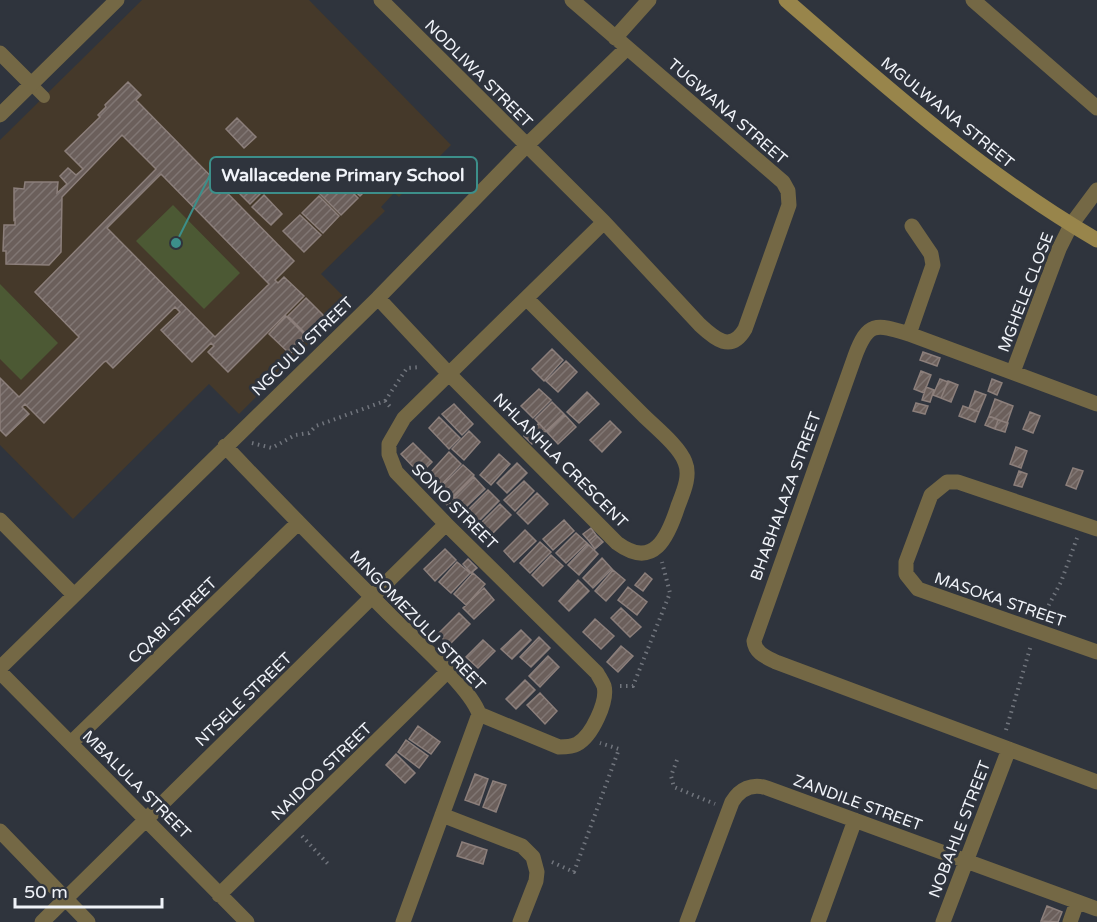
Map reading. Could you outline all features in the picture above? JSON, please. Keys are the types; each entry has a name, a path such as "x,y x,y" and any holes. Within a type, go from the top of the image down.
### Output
{"street":[{"path":"0,115 117,0"},
{"name":"NODLIWA STREET","path":"381,0 526,146"},
{"name":"TUGWANA STREET","path":"526,146 604,222 714,338 725,342 740,337 745,329 789,205 788,191 783,182 572,0"},
{"name":"NGCULU STREET","path":"0,670 225,446 378,298 526,146 621,43 649,0"},
{"name":"MGULWANA STREET","path":"786,0 888,88 1000,178 1097,240"},
{"path":"973,0 1097,108"},
{"path":"0,53 31,84"},
{"name":"MGHELE CLOSE","path":"1013,372 1059,249 1071,225 1097,190"},
{"name":"SONO STREET","path":"604,222 527,299 445,369 402,420 389,444 389,454 396,471 446,524 597,673 604,687"},
{"path":"909,334 933,265 931,254 912,226"},
{"name":"NHLANHLA CRESCENT","path":"378,298 617,543 639,554 650,552 658,546"},
{"path":"527,299 682,455 687,473 685,486 666,538 658,546"},
{"name":"BHABHALAZA STREET","path":"1005,748 776,662 754,648 755,633 860,342 871,329 878,326 909,334 1097,405"},
{"name":"MNGOMEZULU STREET","path":"225,446 298,523 447,672 472,699 479,714 402,922"},
{"name":"MASOKA STREET","path":"1097,529 958,482 947,482 931,495 906,562 906,574 918,589 1097,652"},
{"path":"0,520 74,595"},
{"name":"CQABI STREET","path":"71,743 298,523"},
{"name":"NTSELE STREET","path":"42,922 446,524"},
{"name":"MBALULA STREET","path":"0,670 247,922"},
{"name":"NAIDOO STREET","path":"219,895 447,672"},
{"path":"479,714 559,747 577,745 585,738 597,719 604,699 604,687"},
{"path":"1005,748 1097,782"},
{"name":"NOBAHLE STREET","path":"943,922 1005,748"},
{"name":"ZANDILE STREET","path":"687,922 729,809 736,796 748,787 761,786 1097,909"},
{"path":"442,815 522,846 529,852 536,864 536,880 520,922"},
{"path":"818,922 855,820"},
{"path":"0,831 88,922"},
{"path":"1070,922 1077,902"}],"lane":[{"path":"31,84 44,97"}],"path":[{"path":"241,431 244,441 272,448 295,435 309,433 316,426 385,401 407,368 445,369"},
{"path":"385,401 402,420"},
{"path":"1005,748 1036,630 1062,582 1082,523"},
{"path":"604,687 633,686 670,593 658,546"},
{"path":"529,852 574,872 619,749 585,738"},
{"path":"677,760 672,776 674,788 729,809"},
{"path":"292,824 328,864"}],"shaded area":[{"path":"142,0 309,0 451,145 399,197 394,193 381,207 385,211 321,274 350,303 239,414 209,384 73,519 0,445 0,140"}],"green space":[{"path":"173,205 240,273 204,309 136,241"},
{"path":"0,284 58,343 21,380 0,359"}],"building":[{"path":"128,82 141,95 136,100 294,261 275,280 278,283 284,277 304,296 228,372 208,352 214,346 211,343 192,362 161,330 180,312 175,307 113,368 106,361 104,362 44,423 25,404 22,407 29,414 6,436 0,430 0,378 19,397 79,337 35,292 156,169 122,135 62,197 61,252 49,265 6,264 6,251 3,251 4,225 15,225 14,188 24,189 25,182 58,182 57,193 67,184 60,176 68,168 76,175 83,169 65,151 100,117 98,115 106,107 105,105","holes":["161,174 269,284 215,337 107,228"]},
{"path":"237,118 256,137 244,148 226,129"},
{"path":"356,159 376,180 360,196 339,176"},
{"path":"243,174 261,193 250,204 232,186"},
{"path":"337,177 358,198 341,215 320,194"},
{"path":"264,195 282,214 271,225 252,207"},
{"path":"319,196 339,216 323,233 302,213"},
{"path":"300,215 321,235 304,252 283,231"},
{"path":"306,298 326,318 308,336 288,316"},
{"path":"286,316 307,337 290,354 269,334"},
{"path":"552,349 563,360 544,381 532,369"},
{"path":"923,352 940,358 937,366 920,360"},
{"path":"566,361 577,372 558,392 546,381"},
{"path":"921,371 931,375 924,393 914,389"},
{"path":"940,379 948,382 941,398 933,395"},
{"path":"992,379 1002,383 997,395 988,391"},
{"path":"948,381 958,385 951,402 941,398"},
{"path":"926,387 934,390 930,402 922,400"},
{"path":"539,389 551,400 533,418 521,406"},
{"path":"975,391 986,395 979,412 969,408"},
{"path":"587,392 599,404 579,423 567,412"},
{"path":"995,399 1013,406 1007,423 989,416"},
{"path":"552,402 564,414 546,431 535,419"},
{"path":"916,403 928,406 925,414 913,411"},
{"path":"454,404 473,424 462,435 442,414"},
{"path":"963,406 979,412 975,422 959,416"},
{"path":"1030,412 1040,416 1033,433 1023,429"},
{"path":"565,415 576,427 558,444 547,432"},
{"path":"989,416 998,420 995,429 985,425"},
{"path":"439,417 460,438 449,449 429,428"},
{"path":"998,420 1008,423 1005,432 995,429"},
{"path":"610,421 621,432 602,452 590,440"},
{"path":"539,423 546,431 532,444 524,436"},
{"path":"469,431 480,442 464,460 452,449"},
{"path":"413,443 432,462 420,474 401,454"},
{"path":"1016,447 1027,451 1021,468 1010,464"},
{"path":"449,452 461,464 442,484 430,473"},
{"path":"499,454 510,464 491,485 480,475"},
{"path":"517,463 527,473 507,493 497,483"},
{"path":"463,465 474,475 453,496 443,485"},
{"path":"1073,468 1083,471 1076,489 1066,485"},
{"path":"1019,471 1027,474 1022,487 1014,485"},
{"path":"474,477 485,489 465,508 454,497"},
{"path":"524,481 534,491 515,511 504,500"},
{"path":"488,490 499,501 479,521 468,510"},
{"path":"537,493 548,504 528,524 517,513"},
{"path":"454,497 460,503 453,510 446,504"},
{"path":"500,504 511,515 492,534 481,523"},
{"path":"564,520 574,531 553,550 543,539"},
{"path":"591,528 596,535 589,541 583,534"},
{"path":"525,530 536,541 514,562 504,551"},
{"path":"576,533 587,543 566,563 556,553"},
{"path":"596,535 603,542 595,549 589,541"},
{"path":"540,542 551,552 530,573 520,563"},
{"path":"588,544 598,554 579,575 568,565"},
{"path":"445,549 456,560 435,581 424,569"},
{"path":"551,555 563,566 543,586 532,575"},
{"path":"602,558 612,569 593,588 583,578"},
{"path":"468,559 477,568 471,573 463,564"},
{"path":"457,562 470,573 451,593 439,582"},
{"path":"613,570 625,580 606,601 595,591"},
{"path":"473,573 485,584 466,605 454,594"},
{"path":"645,573 652,579 643,591 635,585"},
{"path":"578,580 589,591 569,611 559,601"},
{"path":"628,587 647,602 637,615 618,600"},
{"path":"484,588 494,600 474,619 463,608"},
{"path":"621,608 641,627 630,637 611,618"},
{"path":"459,613 470,624 449,645 438,634"},
{"path":"595,619 614,636 601,649 583,632"},
{"path":"521,630 531,640 512,659 501,649"},
{"path":"539,637 550,648 531,667 520,657"},
{"path":"483,640 495,651 478,668 466,657"},
{"path":"621,646 633,656 618,672 607,662"},
{"path":"548,656 559,667 540,687 529,676"},
{"path":"525,680 535,690 516,709 506,699"},
{"path":"540,693 557,711 545,724 527,705"},
{"path":"418,726 440,742 431,754 409,739"},
{"path":"406,740 428,756 419,768 398,752"},
{"path":"396,754 415,773 405,783 386,765"},
{"path":"475,774 488,779 479,805 465,800"},
{"path":"493,781 506,785 496,812 483,807"},
{"path":"462,842 487,850 483,864 457,856"},
{"path":"1047,906 1062,912 1058,922 1041,921"}],"place":[{"name":"Wallacedene Primary School","path":"176,243"}]}
